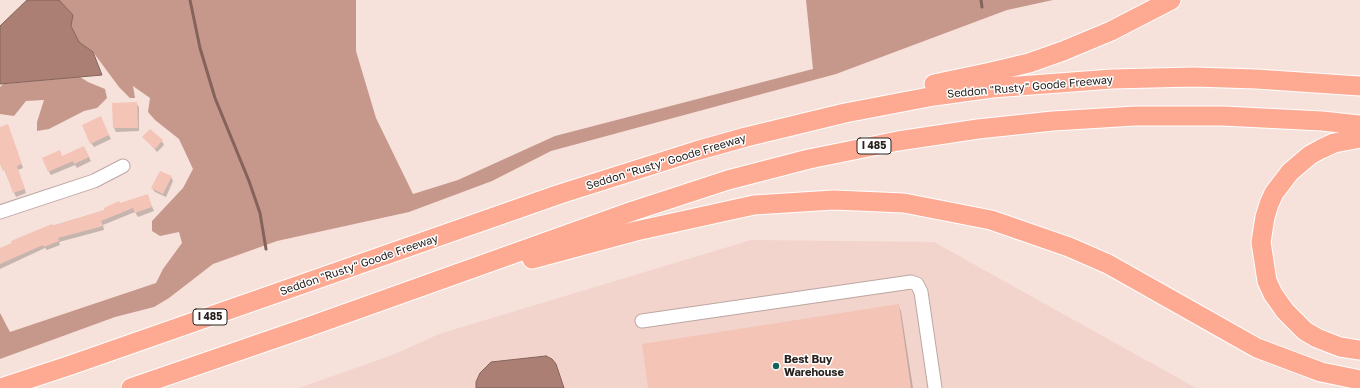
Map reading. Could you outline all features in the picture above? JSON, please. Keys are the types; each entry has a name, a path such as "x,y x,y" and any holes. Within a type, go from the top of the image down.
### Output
{"highway":[{"path":"746,137 922,86 1029,63 1111,32 1171,0"},
{"name":"Seddon \"Rusty\" Goode Freeway","path":"1,388 83,361 560,194 746,137 845,113 992,88 1112,79 1194,77 1256,79 1360,86"},
{"name":"I 485","path":"131,388 634,211 728,180 809,159 898,141 978,129 1054,121 1136,116 1223,116 1322,121 1360,125"},
{"path":"1360,138 1334,143 1321,149 1310,155 1290,172 1274,193 1269,204 1264,217 1261,242 1267,281 1273,294 1285,311 1305,331 1316,338 1340,347 1360,350"},
{"path":"408,291 636,230 754,205 834,200 904,203 991,220 1069,247 1108,264 1257,348 1321,372 1360,380"}],"street":[{"path":"0,212 94,182 123,166"},
{"path":"642,321 911,282 917,284 921,292 935,388"}],"shaded area":[{"path":"27,0 59,0 73,15 71,26 79,42 93,52 102,75 0,84 0,26"},
{"path":"59,0 356,0 356,51 376,118 413,194 458,180 555,136 813,69 806,0 1053,0 1007,10 836,74 551,151 492,181 409,212 277,241 213,264 169,298 154,307 115,317 0,359 0,313 10,332 156,283 163,269 182,243 179,232 160,236 152,231 152,221 183,188 193,169 179,139 155,120 148,112 150,98 133,86 135,98 130,98 119,87 93,52 79,42 71,26 73,15"},
{"path":"80,77 105,89 107,98 97,108 84,111 49,129 37,131 37,122 44,100 26,101 14,116 0,114 0,87 3,84"},
{"path":"751,240 934,242 1196,388 299,388 395,354 439,334"},
{"path":"546,356 552,359 556,364 564,388 476,388 476,382 480,373 491,362"}],"building":[{"path":"137,102 138,128 113,128 112,103"},
{"path":"101,116 109,135 90,144 82,125"},
{"path":"8,124 22,164 17,166 25,189 13,193 5,170 3,171 0,164 0,127"},
{"path":"150,129 163,140 155,149 142,137"},
{"path":"84,146 89,157 74,164 73,161 48,172 42,158 60,150 62,156"},
{"path":"160,171 172,176 163,194 151,188"},
{"path":"148,194 152,207 135,213 133,208 101,221 103,226 58,238 59,241 44,247 43,245 0,264 0,248 12,243 11,241 52,224 53,226 104,210 104,208 119,201 120,203"},
{"name":"Best Buy Warehouse","path":"899,304 911,388 648,388 642,344"}],"waterway":[{"path":"190,0 200,48 215,98 249,181 260,213 266,249"},
{"path":"981,0 982,7"}],"place":[{"name":"Best Buy Warehouse","path":"776,366"}]}
